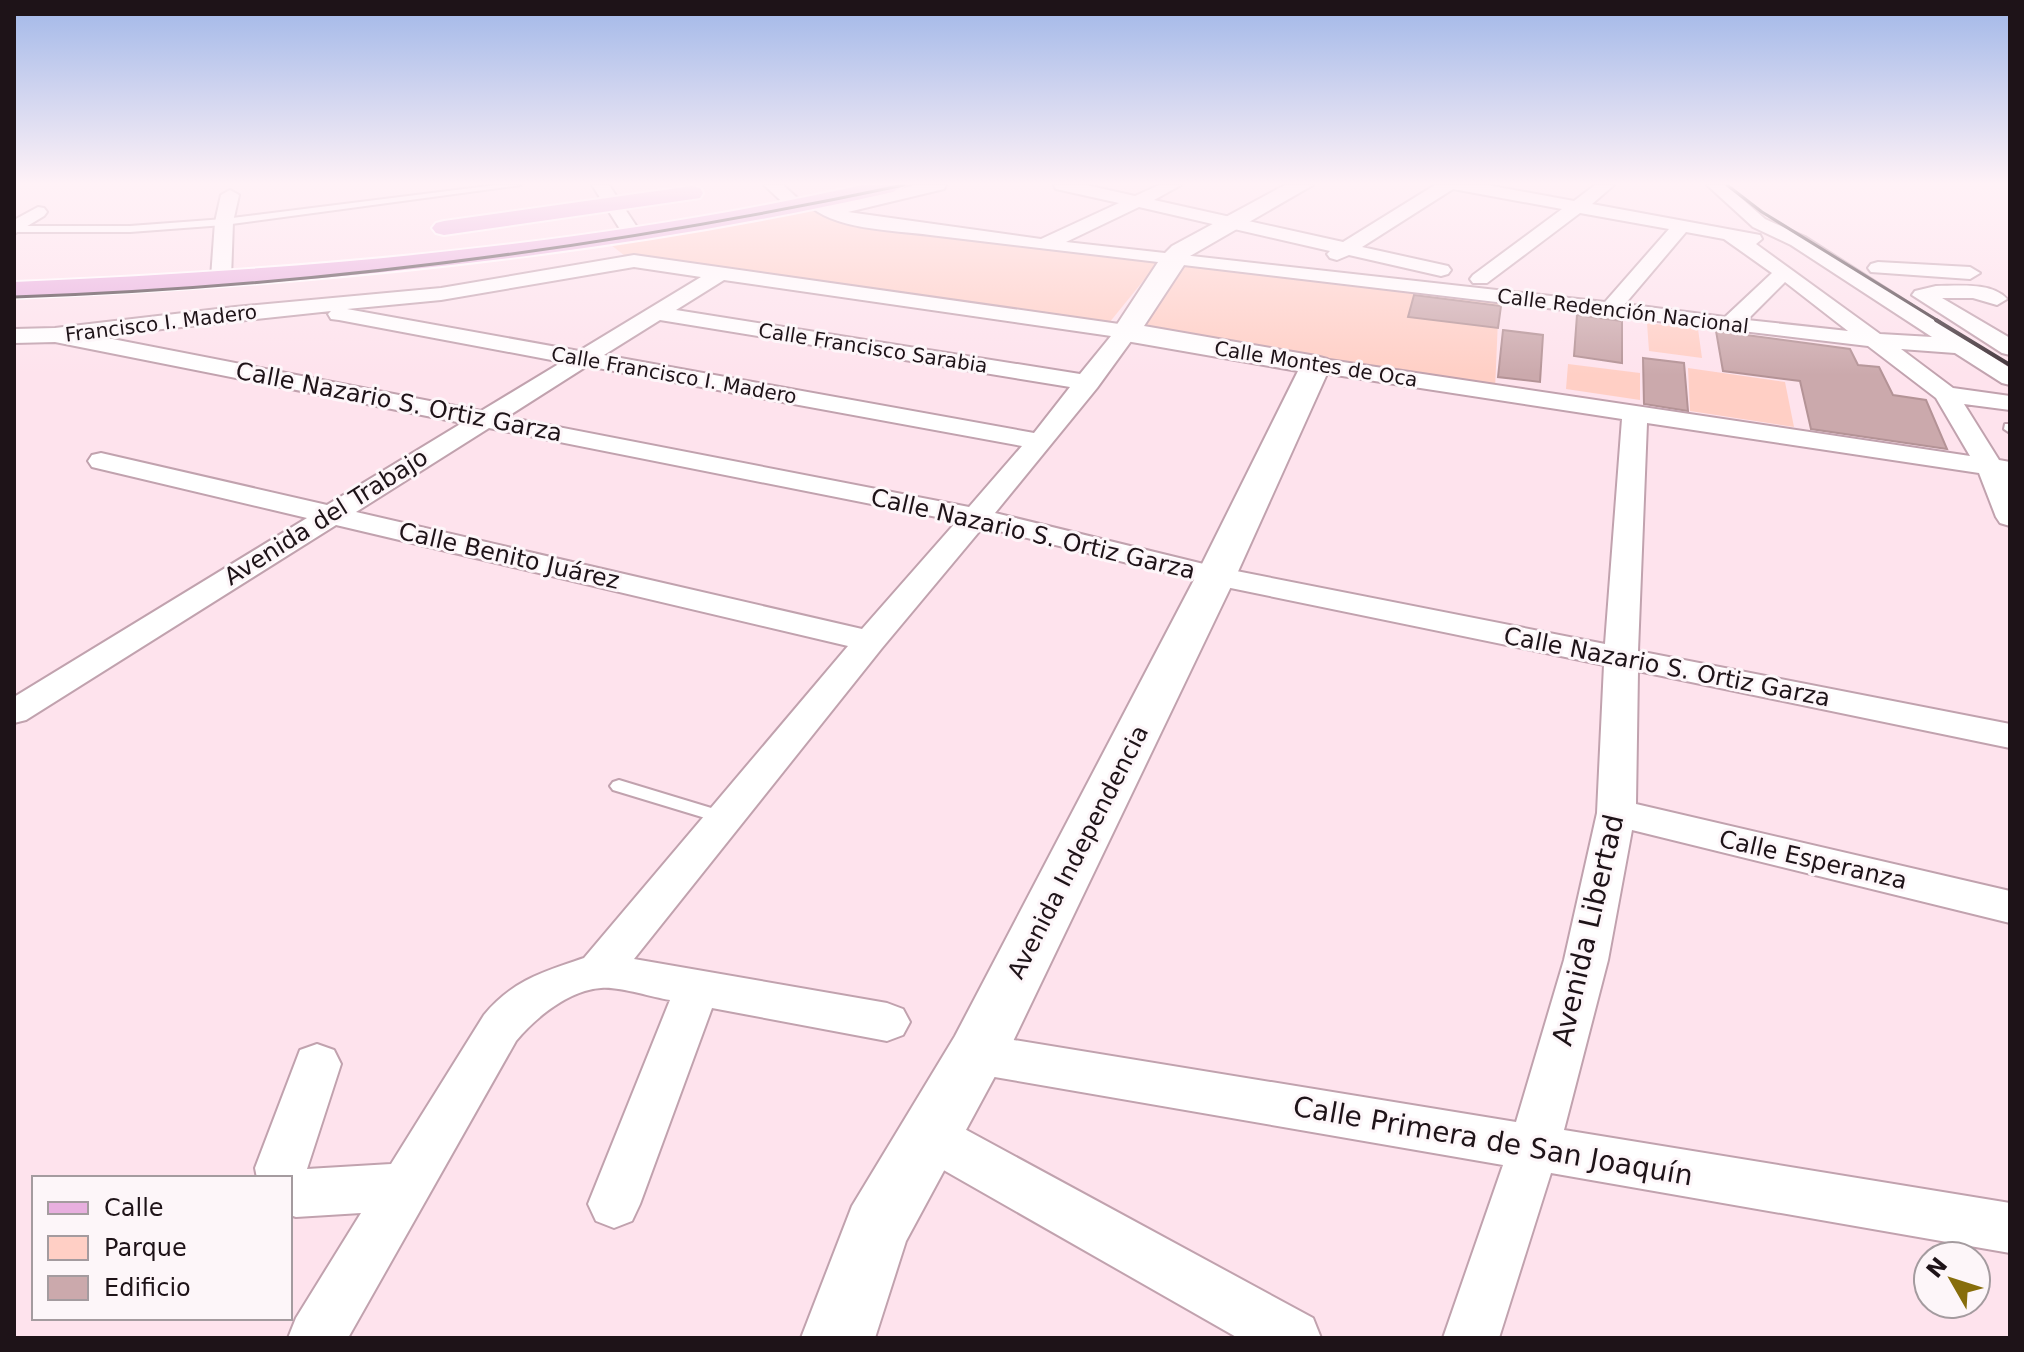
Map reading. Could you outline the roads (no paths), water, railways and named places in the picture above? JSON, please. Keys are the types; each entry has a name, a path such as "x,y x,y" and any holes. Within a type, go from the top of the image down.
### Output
{"main road":[{"path":"14,270 351,268 511,248"},
{"path":"1126,332 1171,261 1186,248"},
{"path":"14,290 223,268 286,249"},
{"name":"Calle Montes de Oca","path":"1126,332 1316,365"},
{"name":"Avenida Independencia","path":"838,1338 876,1229 977,1054 1216,576 1316,365"}],"street":[{"path":"223,248 223,268"},
{"name":"Calle Redención Nacional","path":"1075,248 1876,342 1959,346"},
{"path":"1342,248 1480,279 1536,300"},
{"path":"1480,279 1522,248"},
{"path":"1609,310 1663,248"},
{"path":"1749,248 1946,394 2000,468 2010,517"},
{"path":"1809,248 2010,378"},
{"path":"1306,274 1346,249"},
{"name":"Calle Montes de Oca","path":"622,263 646,262 1126,332"},
{"name":"Francisco I. Madero","path":"14,336 55,335 193,317 504,285 622,263"},
{"path":"1834,264 1970,273"},
{"path":"1878,268 2010,348"},
{"path":"1729,325 1784,272"},
{"name":"Avenida del Trabajo","path":"14,712 721,273"},
{"path":"1916,292 1974,292 1997,299"},
{"name":"Calle Francisco I. Madero","path":"307,307 405,328 1040,442"},
{"name":"Calle Francisco Sarabia","path":"656,313 1089,383"},
{"path":"600,970 870,641 1089,383 1126,332"},
{"name":"Calle Nazario S. Ortiz Garza","path":"55,335 978,517 1216,576 2010,736"},
{"name":"Calle Montes de Oca","path":"1316,365 2000,468"},
{"path":"1946,394 2010,403"},
{"name":"Avenida Libertad","path":"1471,1338 1534,1148 1586,960 1616,813 1635,413"},
{"name":"Calle Benito Juárez","path":"101,461 870,641"},
{"name":"Calle Esperanza","path":"1616,813 2010,907"},
{"path":"316,1338 479,1061 515,1010 545,989 600,970 887,1022"},
{"path":"614,1204 697,988"},
{"name":"Calle Primera de San Joaquín","path":"977,1054 2010,1228"},
{"path":"283,1176 281,1168 317,1064"},
{"path":"930,1136 1293,1338"},
{"path":"292,1191 405,1187"}],"lane":[{"path":"619,786 725,818"}],"railway":[{"path":"14,297 126,292 350,274 550,248"},
{"path":"1820,248 1940,322"},
{"path":"1936,320 2010,365"}]}
